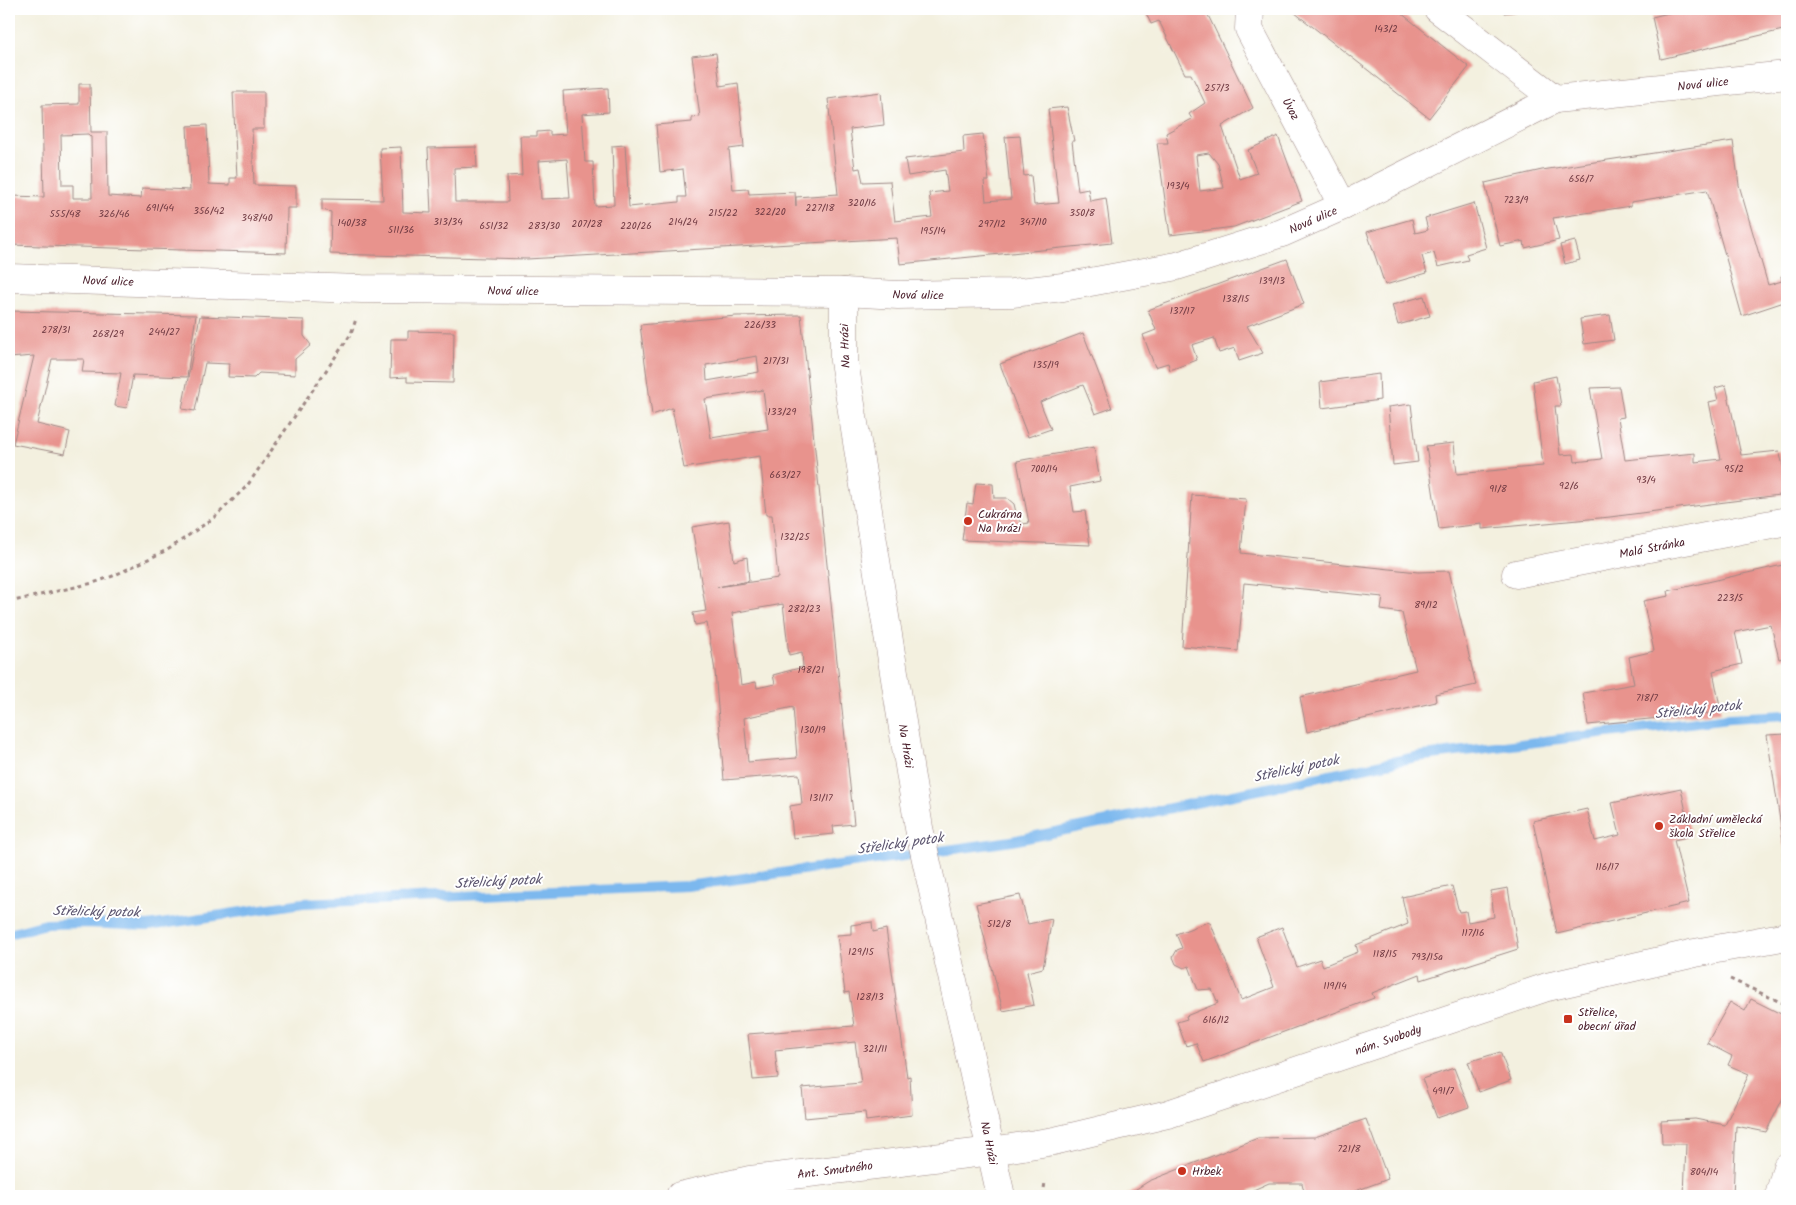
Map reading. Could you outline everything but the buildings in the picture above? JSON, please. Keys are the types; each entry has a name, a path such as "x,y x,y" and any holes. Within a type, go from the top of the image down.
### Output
{"street":[{"name":"Úvoz","path":"1250,9 1249,29 1343,206"},
{"path":"1438,9 1555,99"},
{"name":"Nová ulice","path":"9,278 362,289 844,292 961,295 1063,287 1177,266 1282,233 1343,206 1555,99 1787,75"},
{"name":"Na Hrázi","path":"844,292 844,361 919,828 1001,1196"},
{"name":"Malá Stránka","path":"1516,574 1787,521"},
{"name":"nám. Svobody","path":"992,1151 1054,1142 1168,1114 1547,987 1694,953 1787,936"},
{"name":"Ant. Smutného","path":"680,1196 750,1180 992,1151"},
{"path":"1779,1196 1787,1167"}],"path":[{"path":"9,602 113,576 169,549 215,517 248,486 351,334 360,308 362,289"},
{"path":"1727,978 1787,1005"},
{"path":"1043,1196 1045,1182"}],"waterway":[{"name":"Střelický potok","path":"9,934 46,924 87,923 148,926 303,903 687,886 1012,841 1416,757 1729,718 1787,715"}],"place":[{"name":"Cukrárna Na hrázi","path":"968,521"},
{"name":"Základní umělecká škola Střelice","path":"1659,826"},
{"name":"Střelice, obecní úřad","path":"1568,1019"},
{"name":"Hrbek","path":"1182,1171"}]}
